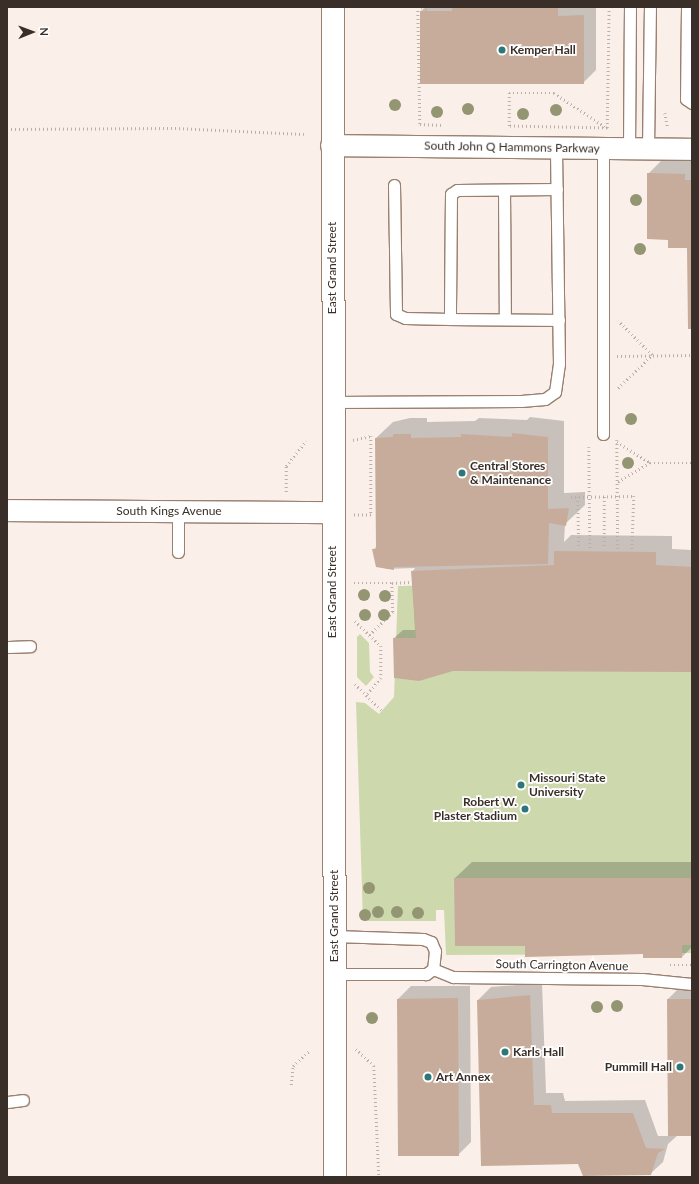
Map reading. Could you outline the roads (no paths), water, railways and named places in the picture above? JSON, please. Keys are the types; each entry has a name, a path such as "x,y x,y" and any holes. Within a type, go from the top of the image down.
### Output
{"main road":[{"name":"East Grand Street","path":"333,7 331,145 332,402 342,514 334,936 334,1177"}],"street":[{"name":"South John Q Hammons Parkway","path":"331,145 692,149"},
{"name":"South Kings Avenue","path":"7,510 342,514"}],"lane":[{"path":"630,7 638,148"},
{"path":"638,148 650,7"},
{"path":"687,7 686,99 692,103"},
{"path":"332,402 545,399 555,392 559,381 556,147"},
{"path":"603,148 603,434"},
{"path":"394,185 396,314 405,318 559,320"},
{"path":"450,319 451,194 457,190 557,189"},
{"path":"504,190 506,319"},
{"path":"178,511 178,552"},
{"path":"7,646 30,646"},
{"path":"334,936 427,939 435,951 433,969 426,974 335,974"},
{"name":"South Carrington Avenue","path":"433,969 453,977 642,979 692,984"},
{"path":"7,1102 23,1100"}],"place":[{"name":"Kemper Hall","path":"502,50"},
{"name":"Central Stores & Maintenance","path":"462,473"},
{"name":"Missouri State University","path":"521,785"},
{"name":"Robert W. Plaster Stadium","path":"525,809"},
{"name":"Karls Hall","path":"505,1052"},
{"name":"Pummill Hall","path":"680,1067"},
{"name":"Art Annex","path":"428,1077"}]}
